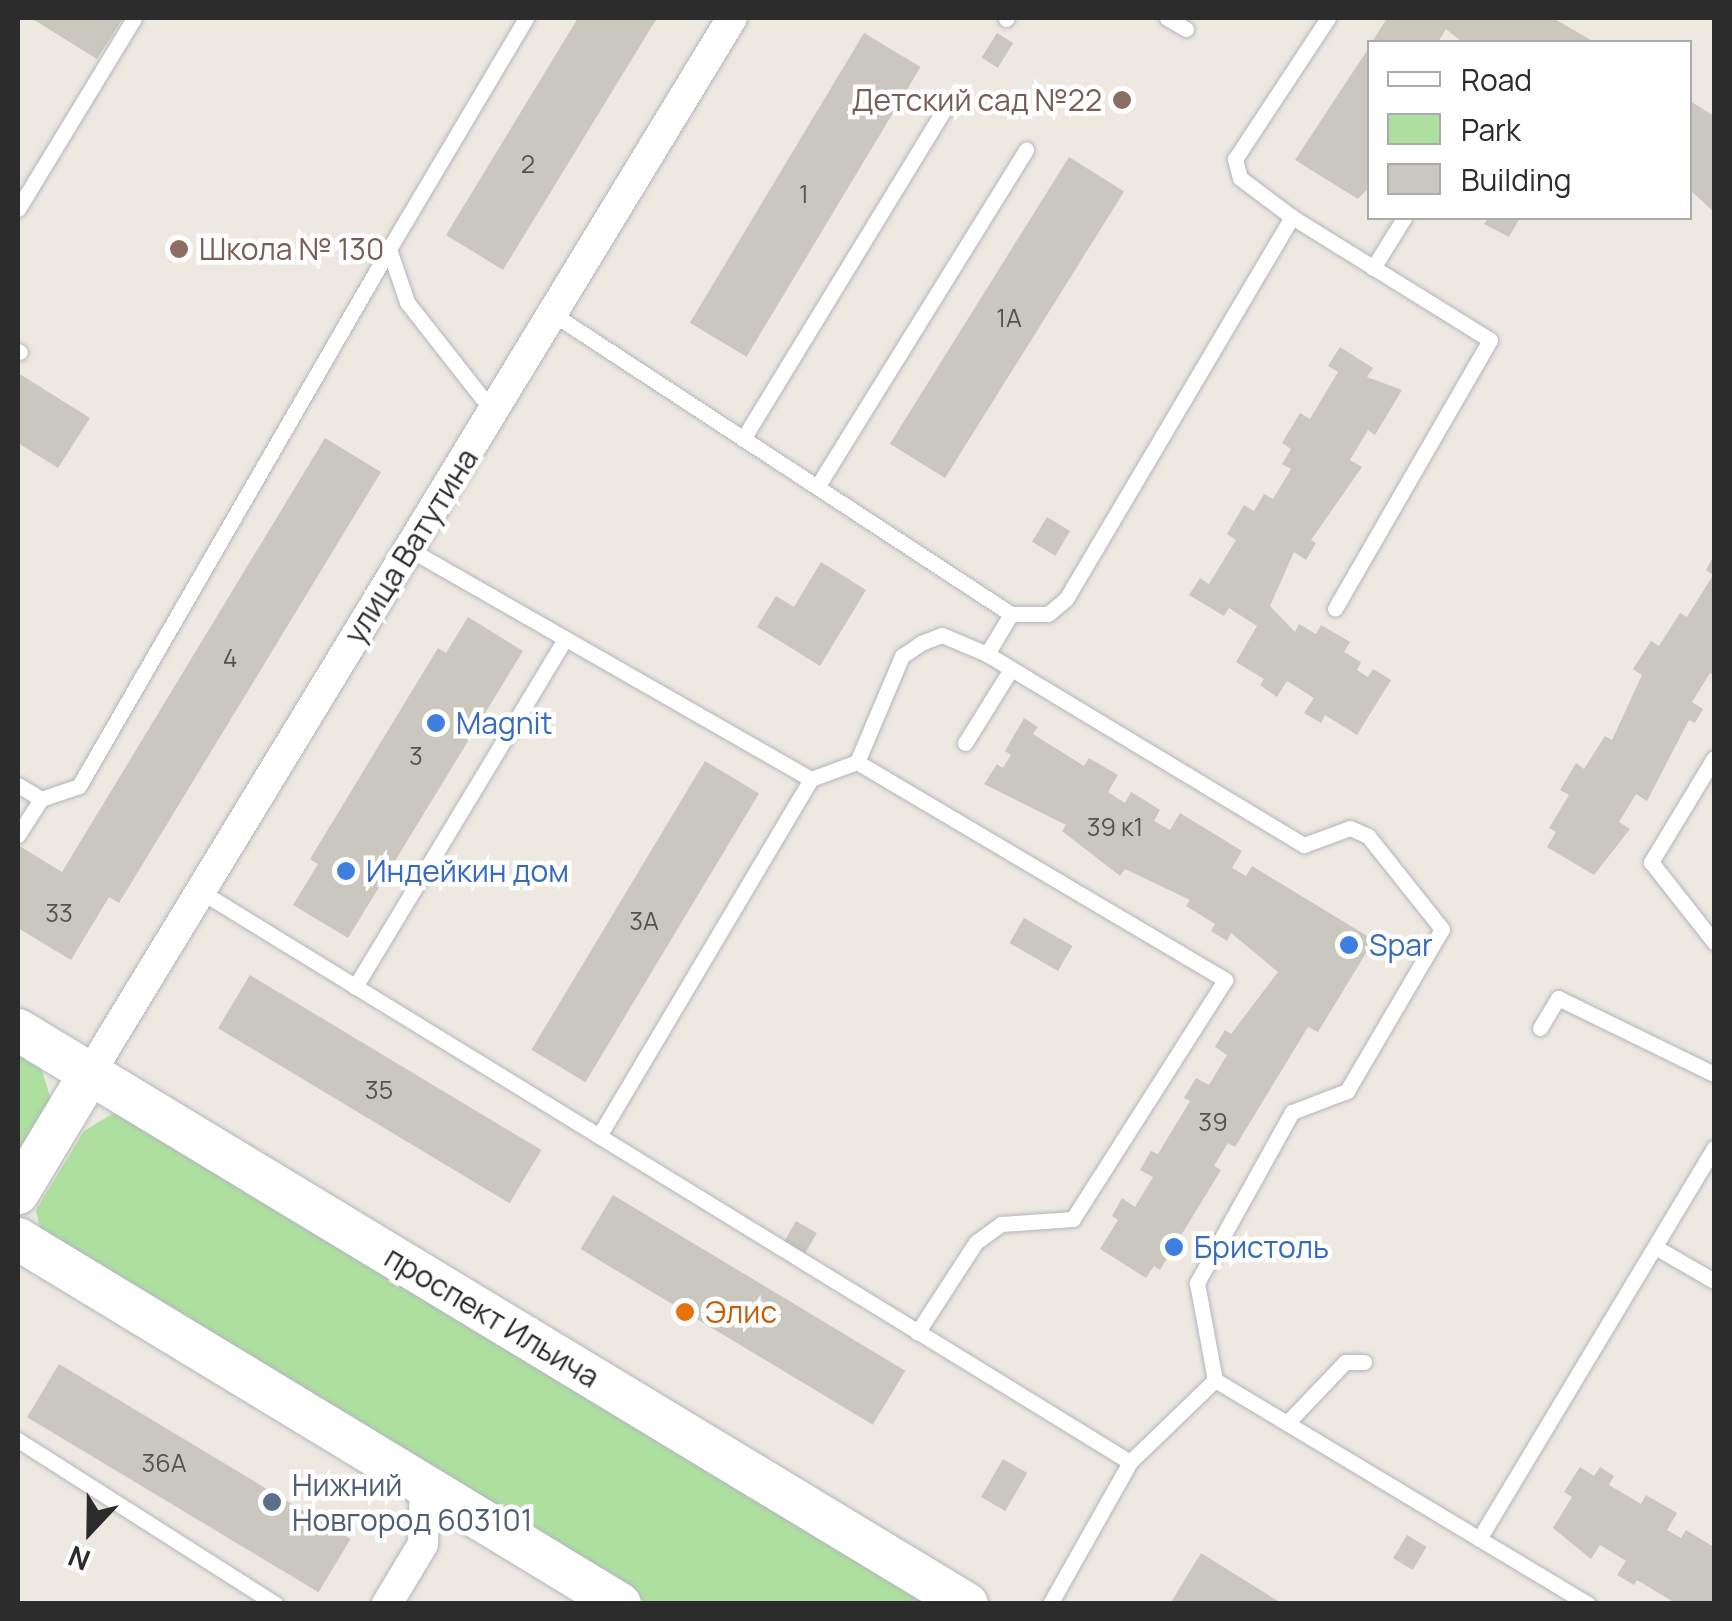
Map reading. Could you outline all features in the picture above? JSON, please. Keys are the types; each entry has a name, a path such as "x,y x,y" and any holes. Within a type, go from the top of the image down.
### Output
{"street":[{"name":"улица Ватутина","path":"90,1074 732,18"},
{"name":"проспект Ильича","path":"18,1030 967,1604"},
{"path":"18,1193 90,1074"},
{"path":"18,1239 620,1604"},
{"path":"387,1604 423,1544 426,1485"}],"lane":[{"path":"18,209 134,18"},
{"path":"18,835 41,799 79,786 526,18"},
{"path":"1166,18 1186,29"},
{"path":"1328,18 1235,160 1240,178 1292,218 1490,340 1334,608"},
{"path":"744,439 949,102"},
{"path":"818,487 1026,150"},
{"path":"554,314 1011,614 1048,614 1066,599 1292,218"},
{"path":"1373,268 1403,220"},
{"path":"389,249 407,302 494,414"},
{"path":"408,549 563,642 811,778"},
{"path":"987,654 1011,614"},
{"path":"598,1136 811,778 856,762 902,656 942,635 987,654 1304,844 1350,828 1368,836 1442,929 1346,1091 1292,1112 1197,1283 1215,1380 1587,1603"},
{"path":"355,987 563,642"},
{"path":"965,743 1010,669"},
{"path":"1714,758 1651,862 1714,942"},
{"path":"856,762 1225,980 1073,1220 1001,1224 976,1242 917,1333"},
{"path":"18,785 41,799"},
{"path":"200,890 1130,1462"},
{"path":"1540,1028 1558,998 1714,1074"},
{"path":"1479,1539 1714,1148"},
{"path":"1657,1248 1714,1281"},
{"path":"1287,1423 1345,1362 1364,1362"},
{"path":"1050,1604 1130,1462 1215,1380"},
{"path":"18,1440 274,1604"}],"green space":[{"path":"18,1049 41,1068 52,1102 18,1159"},
{"path":"112,1114 134,1119 936,1603 647,1603 54,1246 40,1230 36,1210 84,1131"}],"building":[{"path":"31,18 123,18 97,59"},
{"path":"578,18 657,18 503,270 446,235"},
{"path":"1387,18 1553,18 1591,40 1460,40 1446,29 1439,40 1373,40"},
{"path":"864,33 921,67 746,357 690,323"},
{"path":"997,33 1013,43 998,68 982,58"},
{"path":"1367,51 1367,189 1358,199 1295,160"},
{"path":"1692,102 1714,116 1714,212 1692,192"},
{"path":"1069,157 1124,191 945,478 890,444"},
{"path":"1487,220 1519,220 1509,237 1484,224"},
{"path":"1340,347 1373,368 1367,377 1402,390 1375,435 1368,430 1350,460 1362,467 1311,540 1316,543 1306,560 1294,552 1270,606 1295,632 1299,624 1316,634 1321,625 1350,642 1344,652 1361,662 1357,670 1368,677 1373,669 1391,680 1357,735 1325,715 1321,723 1304,713 1314,698 1287,681 1277,697 1260,685 1264,679 1236,662 1257,626 1229,608 1224,616 1189,595 1200,578 1209,584 1236,540 1227,534 1244,505 1254,511 1264,494 1273,499 1291,469 1282,464 1291,449 1282,443 1300,413 1310,419 1338,372 1328,366"},
{"path":"18,373 90,418 58,468 18,443"},
{"path":"325,438 381,472 119,903 109,897 71,960 18,928 18,845 62,872"},
{"path":"1047,517 1070,531 1055,556 1032,542"},
{"path":"1714,555 1714,676 1710,673 1692,702 1703,709 1695,723 1689,720 1647,801 1636,794 1619,822 1630,829 1594,875 1547,847 1556,832 1549,828 1569,795 1560,790 1576,763 1584,769 1605,736 1612,740 1642,675 1633,669 1651,641 1659,646 1680,613 1687,617 1713,575 1706,570"},
{"path":"821,562 866,590 820,666 757,627 776,596 794,607"},
{"path":"468,617 523,651 348,938 293,905 318,864 310,859 438,648 446,653"},
{"path":"1024,718 1038,727 1033,734 1084,766 1089,758 1118,775 1108,792 1125,803 1131,792 1160,810 1154,821 1170,830 1180,813 1242,851 1232,868 1246,876 1252,866 1374,940 1318,1032 1308,1027 1235,1147 1228,1143 1214,1166 1221,1170 1160,1270 1154,1266 1146,1278 1100,1249 1118,1220 1112,1216 1122,1198 1135,1207 1153,1177 1140,1170 1151,1151 1158,1154 1190,1101 1184,1098 1196,1078 1209,1085 1227,1055 1215,1047 1225,1030 1231,1034 1278,972 1231,933 1227,941 1211,931 1215,924 1186,906 1190,900 1125,869 1120,876 1062,831 1066,825 984,784 997,764 1003,768 1011,755 1005,751"},
{"path":"705,761 759,793 585,1082 531,1050"},
{"path":"1024,918 1072,946 1058,971 1010,943"},
{"path":"250,975 541,1150 510,1203 218,1028"},
{"path":"613,1195 905,1371 873,1425 581,1249"},
{"path":"796,1221 817,1233 803,1256 782,1244"},
{"path":"59,1364 350,1539 319,1592 27,1417"},
{"path":"1003,1459 1027,1473 1005,1511 981,1497"},
{"path":"1580,1467 1594,1476 1600,1467 1614,1476 1609,1485 1641,1504 1646,1495 1677,1513 1667,1530 1681,1538 1686,1530 1714,1547 1714,1604 1677,1604 1637,1580 1634,1585 1617,1575 1626,1561 1600,1545 1591,1559 1553,1528 1572,1497 1564,1492"},
{"path":"1407,1535 1427,1547 1413,1570 1393,1558"},
{"path":"1201,1553 1283,1604 1170,1604"}],"place":[{"name":"Детский сад №22","path":"1122,100"},
{"name":"Школа № 130","path":"179,249"},
{"name":"Magnit","path":"436,723"},
{"name":"Индейкин дом","path":"346,871"},
{"name":"Spar","path":"1349,945"},
{"name":"Бристоль","path":"1174,1247"},
{"name":"Элис","path":"685,1312"},
{"name":"Нижний Новгород 603101","path":"272,1502"}]}
